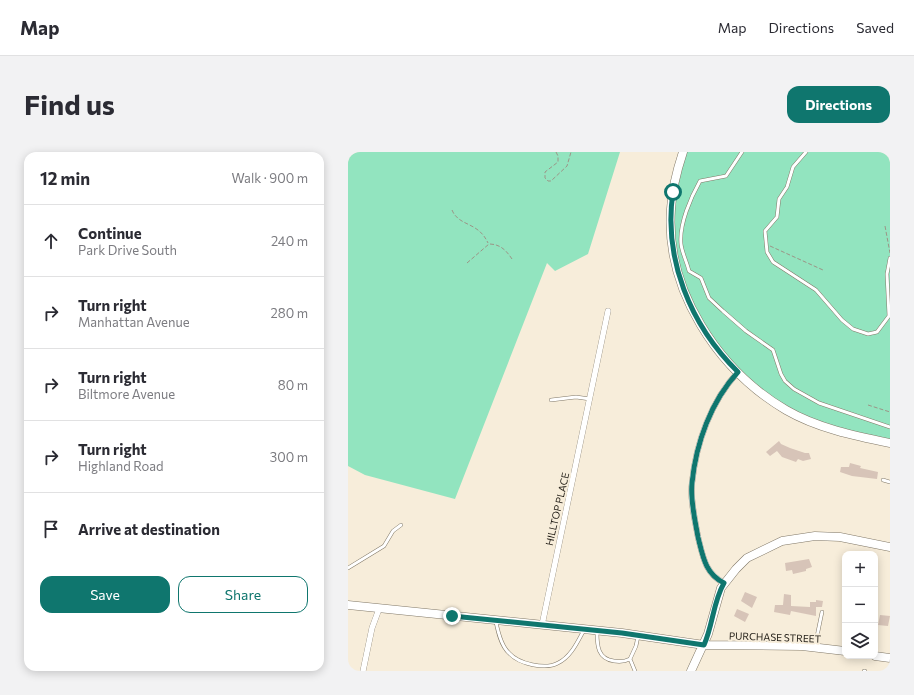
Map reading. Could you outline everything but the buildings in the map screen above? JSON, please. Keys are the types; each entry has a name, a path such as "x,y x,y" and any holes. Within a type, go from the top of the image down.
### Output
{"street":[{"path":"682,152 671,208 671,230 678,271 689,302 703,328 716,347 738,372 772,401 804,419 852,434 890,443"},
{"name":"HILLTOP PLACE","path":"542,625 608,311"},
{"path":"724,583 714,578 708,572 694,518 692,484 698,450 712,409 726,384 738,372"},
{"path":"691,671 704,645 717,598 724,583 747,558 782,541 815,536 840,537 890,547"},
{"name":"PURCHASE STREET","path":"348,605 597,631 704,645 767,645 842,651"},
{"path":"363,671 372,628 378,608"},
{"path":"878,656 890,658"}],"lane":[{"path":"742,152 726,176 700,181 691,197 685,217 681,244 689,271 701,278 709,298 746,331 773,350 781,374 785,381 794,388 819,403 890,427"},
{"path":"806,152 793,166 787,187 779,199 777,217 764,231 767,252 773,262 816,290 853,329 868,334 877,332 889,316 887,274 890,258"},
{"path":"551,400 576,397 590,398"},
{"path":"883,480 890,482"},
{"path":"348,568 384,546 393,531 401,525"},
{"path":"815,648 822,612"},
{"path":"496,621 498,633 508,653 520,661 546,666 558,664 567,657 584,630"},
{"path":"597,631 597,644 601,656 607,660 615,661 624,662 630,659 636,646 638,636"},
{"path":"630,659 635,671"}],"path":[{"path":"556,152 558,156"},
{"path":"559,152 558,162 545,172 545,178 548,181 551,181 567,166 571,152"},
{"path":"452,210 458,219 483,233 489,244"},
{"path":"885,226 890,253"},
{"path":"489,244 500,246 512,259"},
{"path":"467,263 489,244"},
{"path":"769,245 823,270"},
{"path":"868,405 890,412"}],"green space":[{"path":"348,152 620,152 588,254 555,271 547,263 455,499 365,475 348,466"},
{"path":"687,152 890,152 890,440 840,429 815,421 792,410 752,382 718,345 692,302 682,279 676,256 673,230 675,204"}],"route":[{"path":"452,616 622,633 704,645 714,607 724,583 714,578 708,572 694,518 692,484 698,450 712,409 726,384 738,372 716,347 703,328 691,308 683,290 674,254 671,230 673,192"}]}
